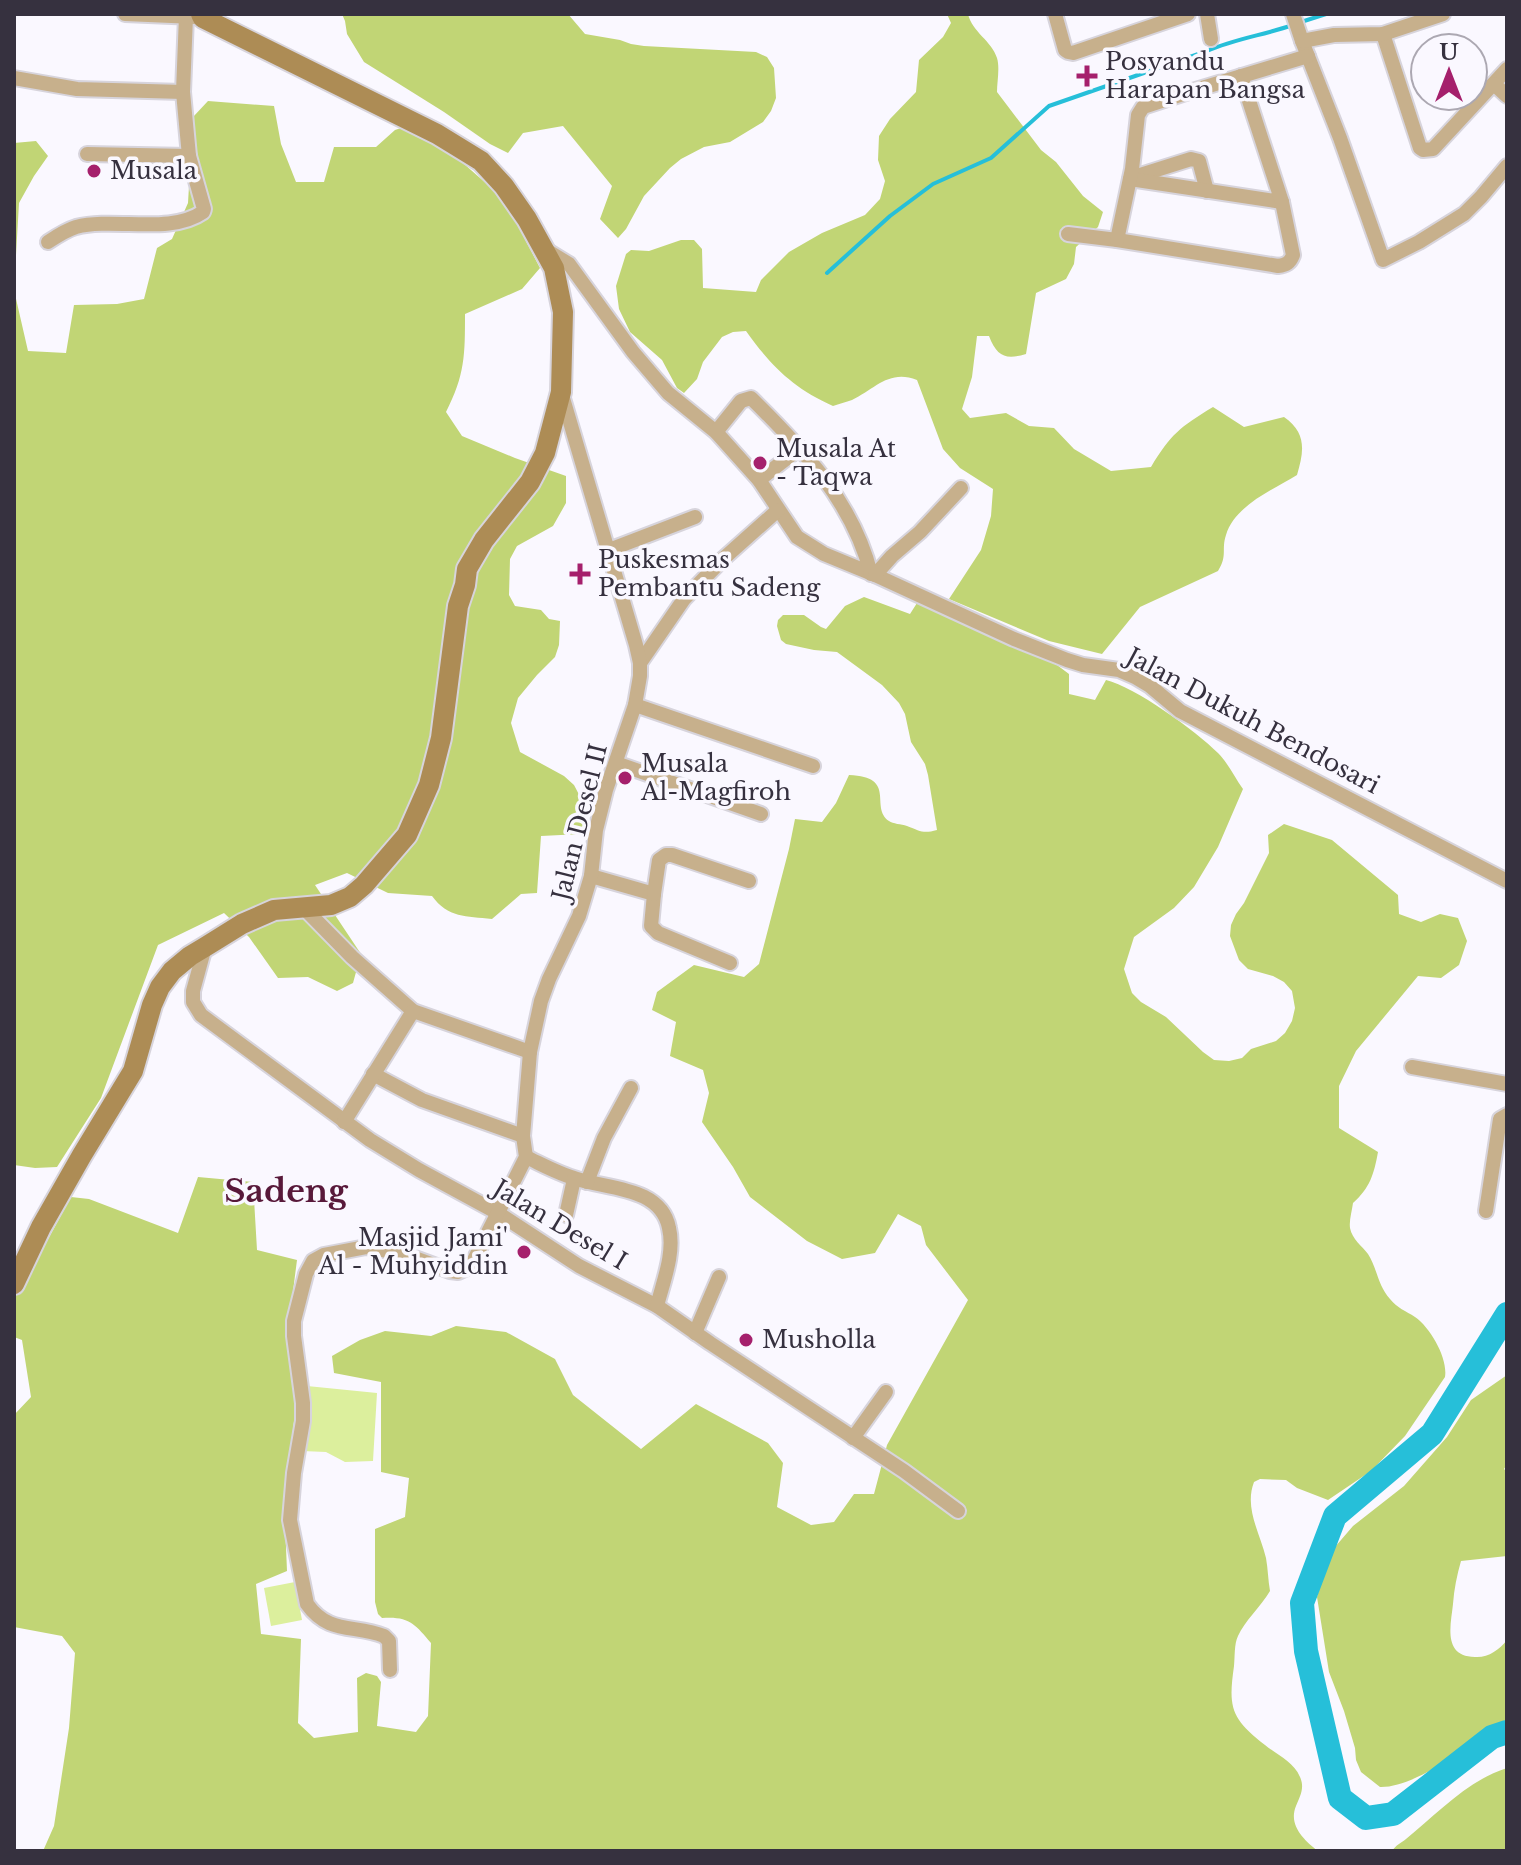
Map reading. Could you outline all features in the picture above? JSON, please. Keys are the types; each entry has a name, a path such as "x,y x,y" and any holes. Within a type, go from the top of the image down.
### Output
{"main road":[{"path":"14,1284 41,1227 133,1071 152,1005 160,987 180,963 242,924 274,910 331,905 350,897 407,835 429,785 441,738 458,606 467,569 484,540 530,482 545,453 561,392 563,312 554,268 527,219 504,186 481,161 416,122 197,16"}],"street":[{"path":"48,242 76,227 178,222 200,215 204,209 189,156 183,92 197,16 125,14"},
{"path":"1055,14 1065,50 1073,53 1188,14"},
{"path":"1137,14 1142,31"},
{"path":"1207,14 1211,39"},
{"path":"1297,26 1334,35 1383,34 1443,14"},
{"path":"1297,26 1383,260 1464,214 1507,166"},
{"path":"1383,34 1420,148 1433,149 1463,112"},
{"path":"1117,240 1130,179 1138,115 1143,107 1308,56"},
{"path":"1489,88 1507,69"},
{"path":"1068,234 1286,265 1293,255 1282,202 1241,76"},
{"path":"14,78 77,89 183,92"},
{"path":"1494,84 1507,96"},
{"path":"87,154 189,156"},
{"path":"1130,179 1197,159 1207,191"},
{"path":"1130,179 1282,202"},
{"name":"Jalan Dukuh Bendosari","path":"546,250 569,264 633,352 668,393 716,432 759,480 797,537 824,554 1014,639 1067,660 1119,670 1135,677 1180,711 1507,881"},
{"name":"Jalan Desel II","path":"526,1157 523,1136 530,1052 541,1001 579,916 591,876 596,830 635,705 640,663 561,392"},
{"path":"716,432 741,401 751,398 821,474 843,508 873,574 920,532 961,488"},
{"path":"759,480 800,448"},
{"path":"640,663 684,599 778,510"},
{"path":"609,550 695,517"},
{"path":"635,705 813,766"},
{"path":"616,763 761,814"},
{"path":"730,963 658,933 651,926 659,860 661,856 672,855 749,881"},
{"path":"591,876 654,894"},
{"path":"303,907 352,957 413,1011 530,1052"},
{"name":"Jalan Desel I","path":"205,947 193,991 193,1002 201,1015 296,1083 344,1122 419,1170 498,1213 579,1266 657,1306 904,1471 958,1511"},
{"path":"344,1122 413,1011"},
{"path":"1412,1067 1507,1084"},
{"path":"373,1074 422,1100 523,1136"},
{"path":"566,1215 580,1180 631,1088"},
{"path":"1486,1211 1500,1119 1507,1115"},
{"path":"390,1670 389,1641 384,1636 328,1623 315,1615 307,1604 299,1570 290,1520 303,1421 294,1321 306,1274 313,1261 324,1255 366,1247 404,1254 450,1271 463,1271 471,1266 526,1157 580,1180 638,1194 650,1200 666,1217 670,1253 657,1306"},
{"path":"695,1333 719,1277"},
{"path":"853,1438 886,1392"}],"green space":[{"path":"342,14 568,14 585,34 631,44 756,52 767,57 774,68 776,98 763,122 730,142 704,147 670,168 644,196 618,238 600,219 612,186 563,126 523,133 508,153 490,144 364,62 347,34"},
{"path":"947,14 968,14 997,58 997,92 1041,150 1056,162 1083,196 1103,212 1098,227 1076,247 1074,264 1066,279 1036,293 1026,354 1013,357 1003,355 995,349 989,336 977,336 972,377 962,409 970,418 1006,413 1029,426 1054,428 1074,449 1111,471 1151,467 1177,432 1213,407 1244,427 1284,417 1297,429 1302,443 1297,475 1256,499 1231,524 1218,571 1140,607 1102,654 1049,641 949,599 981,550 991,516 993,489 960,468 943,449 917,380 907,377 890,379 852,400 833,406 806,392 784,375 746,331 722,337 703,362 697,379 684,393 677,388 662,360 630,332 619,309 616,286 626,254 631,250 649,251 681,240 694,240 702,249 703,288 756,292 761,280 789,252 822,233 865,215 880,199 885,181 878,160 879,136 890,119 916,92 919,60 943,37 951,23"},
{"path":"208,101 274,106 281,144 296,182 324,182 334,147 376,147 401,128 415,130 439,142 504,199 540,268 522,289 465,314 463,364 446,412 462,436 566,476 566,503 553,526 517,546 510,559 509,595 515,606 541,610 549,619 560,621 555,657 518,698 511,723 520,752 564,776 574,785 586,808 581,834 541,836 537,893 521,894 492,919 451,912 432,896 388,893 347,873 315,885 361,954 353,983 337,991 308,977 278,978 249,937 224,913 158,945 101,1098 57,1167 35,1168 14,1165 14,290 28,351 66,353 74,305 117,304 144,299 157,248 172,239 188,203 193,117"},
{"path":"36,141 48,156 19,203 14,290 14,143"},
{"path":"864,597 910,614 917,603 1057,665 1069,674 1069,694 1095,700 1106,680 1118,684 1181,722 1225,761 1243,789 1218,847 1194,887 1174,908 1134,937 1124,969 1132,993 1166,1017 1214,1060 1242,1058 1251,1049 1276,1041 1292,1021 1295,1008 1292,991 1273,976 1248,969 1239,960 1230,936 1236,914 1269,853 1268,835 1284,824 1332,840 1398,895 1399,914 1421,922 1440,914 1458,918 1467,941 1459,965 1441,978 1418,976 1356,1051 1339,1086 1339,1128 1378,1152 1370,1180 1353,1203 1351,1232 1368,1254 1386,1294 1421,1322 1432,1336 1444,1362 1445,1377 1405,1436 1371,1471 1328,1500 1297,1488 1286,1480 1260,1479 1254,1482 1251,1492 1252,1511 1266,1558 1270,1591 1237,1639 1232,1702 1245,1727 1297,1772 1302,1788 1294,1820 1303,1837 1318,1851 43,1851 54,1826 69,1728 75,1653 62,1636 14,1627 14,1415 31,1397 22,1340 14,1337 14,1276 28,1276 71,1197 89,1199 178,1233 198,1177 253,1182 257,1250 297,1260 287,1338 296,1406 284,1499 287,1571 256,1584 261,1634 301,1639 298,1723 314,1738 358,1732 357,1678 366,1673 377,1676 381,1682 377,1726 416,1732 428,1716 431,1643 411,1623 399,1618 382,1618 375,1602 375,1529 405,1517 409,1478 381,1472 381,1382 334,1373 332,1356 360,1340 385,1331 431,1336 456,1326 506,1332 555,1359 573,1395 641,1449 696,1404 768,1443 783,1463 777,1507 811,1525 834,1522 854,1494 874,1494 887,1445 968,1300 926,1245 921,1226 898,1214 875,1253 842,1259 807,1241 750,1197 702,1122 709,1093 703,1070 670,1056 676,1022 652,1010 657,992 694,965 744,977 759,964 795,819 822,822 836,803 849,775 873,781 878,787 881,808 889,821 922,831 937,830 925,764 911,742 905,714 899,703 882,685 837,652 786,644 781,640 777,626 783,615 804,615 826,629 845,606"},
{"path":"1507,1375 1507,1464 1504,1469 1507,1472 1507,1556 1461,1561 1450,1630 1453,1646 1464,1656 1489,1655 1507,1640 1507,1721 1426,1773 1380,1787 1361,1772 1344,1711 1329,1672 1317,1597 1329,1554 1353,1526 1404,1486 1447,1437 1471,1400"},
{"path":"307,1386 377,1393 373,1461 345,1462 326,1452 302,1451"},
{"path":"295,1582 302,1620 271,1626 264,1588"},
{"path":"1507,1768 1507,1851 1392,1851 1466,1789"}],"waterway":[{"path":"1301,22 1326,14"},
{"path":"827,273 890,216 933,184 991,158 1049,106 1228,43 1293,25"},
{"path":"1507,1314 1432,1434 1335,1516 1302,1603 1306,1651 1340,1798 1366,1818 1393,1814 1492,1737 1507,1732"}],"place":[{"name":"Posyandu Harapan Bangsa","path":"1087,76"},
{"name":"Musala","path":"94,171"},
{"name":"Musala At - Taqwa","path":"760,463"},
{"name":"Puskesmas Pembantu Sadeng","path":"580,574"},
{"name":"Musala Al-Magfiroh","path":"625,778"},
{"name":"Masjid Jami' Al - Muhyiddin","path":"524,1252"},
{"name":"Musholla","path":"746,1340"}],"district":[{"name":"Sadeng","path":"286,1191"}]}
